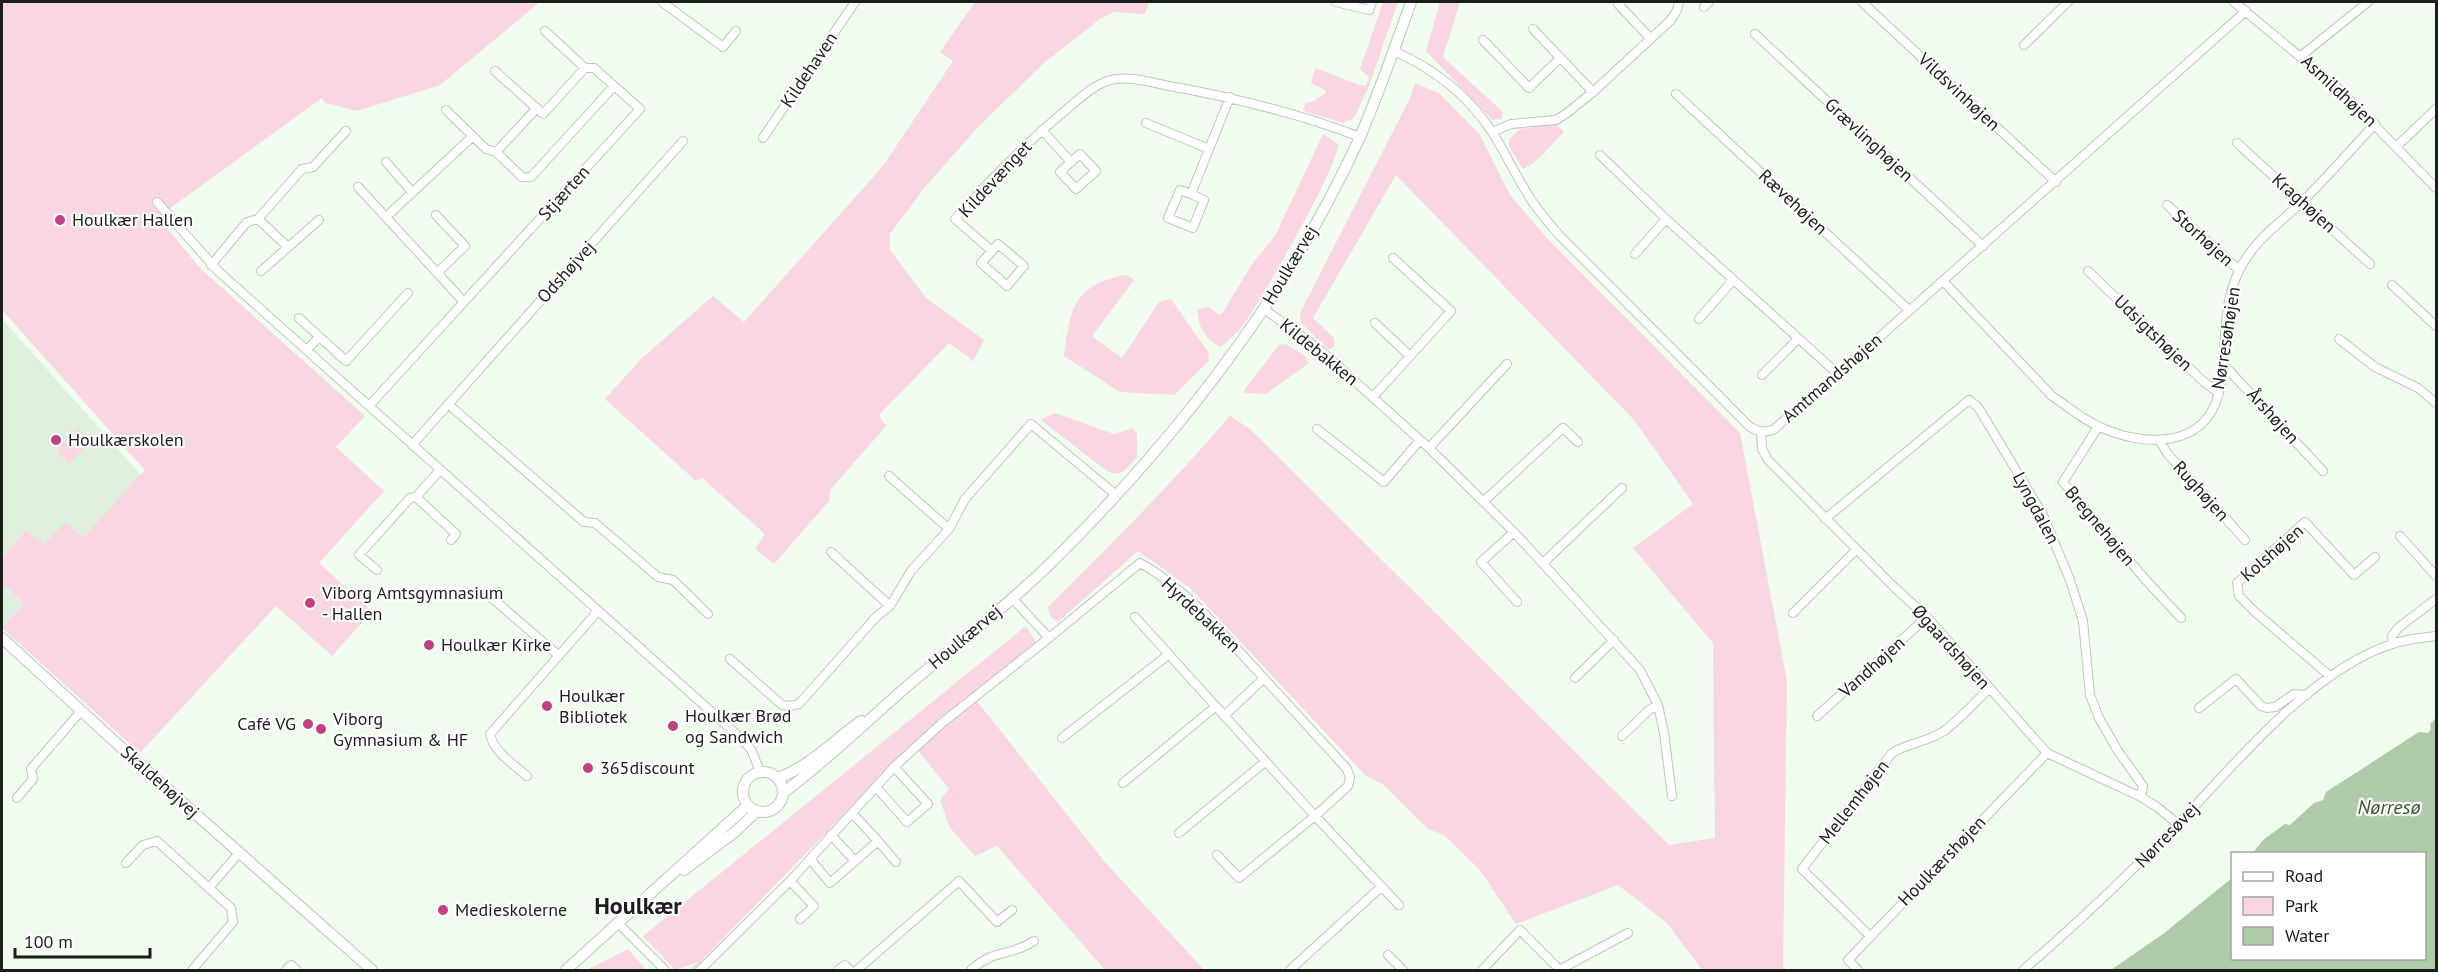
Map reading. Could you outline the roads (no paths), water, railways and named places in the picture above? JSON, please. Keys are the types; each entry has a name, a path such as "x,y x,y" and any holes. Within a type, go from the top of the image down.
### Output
{"street":[{"path":"662,2 723,47 736,31"},
{"name":"Kildehaven","path":"763,138 855,2"},
{"path":"1336,2 1369,10 1372,2"},
{"name":"Houlkærvej","path":"783,793 860,730 890,701 1063,552 1172,434 1219,374 1264,309 1303,246 1360,137 1394,51 1410,2"},
{"path":"1621,2 1618,4 1651,39"},
{"path":"1492,132 1511,124 1556,120 1593,92 1671,20 1679,2"},
{"name":"Vildsvinhøjen","path":"1862,2 2056,182"},
{"path":"2024,45 2068,2"},
{"name":"Asmildhøjen","path":"2234,2 2301,56 2375,124 2436,188"},
{"path":"2301,56 2368,2"},
{"name":"Amtmandshøjen","path":"1394,51 1413,59 1454,87 1475,108 1492,132 1533,203 1560,236 1750,427 1761,432 1773,430 1944,282 2246,11"},
{"path":"1533,29 1593,92"},
{"name":"Stjærten","path":"369,406 640,109 594,68 585,68 545,32"},
{"name":"Grævlinghøjen","path":"1755,34 1983,246"},
{"path":"1483,40 1529,88 1560,58"},
{"path":"495,71 543,114 585,68"},
{"name":"Kildevænget","path":"992,250 955,219 989,181 1042,130 1093,88 1115,79 1131,79 1230,97 1318,121 1360,137"},
{"name":"Stjærten","path":"446,110 486,149 496,152 522,177 531,177 614,86"},
{"name":"Rævehøjen","path":"1676,94 1909,310"},
{"path":"1191,194 1230,97"},
{"path":"496,152 537,108"},
{"path":"2397,146 2436,109"},
{"path":"1146,123 1209,149"},
{"name":"Nørresøhøjen","path":"1944,282 2052,396 2098,427 2128,436 2160,441 2183,437 2202,424 2212,410 2219,393 2227,312 2239,270 2269,231 2302,202 2375,124"},
{"name":"Kildevænget","path":"1042,130 1071,162"},
{"path":"211,265 247,222 258,219 302,169 313,167 346,131"},
{"path":"386,217 473,136"},
{"name":"Odshøjvej","path":"412,445 683,141"},
{"name":"Kraghøjen","path":"2237,143 2370,264"},
{"path":"1600,155 1666,219 1838,374"},
{"path":"386,162 412,192"},
{"path":"358,187 464,302"},
{"path":"1180,190 1191,194 1204,200 1193,228 1168,218 1180,190"},
{"path":"157,202 211,265 742,740 752,751 760,772"},
{"name":"Storhøjen","path":"2167,205 2239,270"},
{"path":"436,215 465,246 437,273"},
{"path":"258,219 288,247"},
{"path":"1635,254 1666,219"},
{"path":"261,271 319,220"},
{"name":"Kildevænget","path":"998,244 1024,266 1006,286 981,263 992,250 998,244"},
{"name":"Kildebakken","path":"1373,397 1450,311 1393,258"},
{"name":"Udsigtshøjen","path":"2088,271 2204,382 2219,393"},
{"path":"1699,319 1733,280"},
{"path":"2392,285 2436,326"},
{"path":"299,318 346,361 408,293"},
{"name":"Kildebakken","path":"1264,309 1318,348 1429,448 1514,532 1640,670 1658,705 1672,796"},
{"path":"1375,323 1410,356"},
{"path":"307,350 319,337"},
{"path":"1762,375 1798,339"},
{"path":"2339,339 2375,367 2418,388 2436,403"},
{"name":"Årshøjen","path":"2222,363 2323,471"},
{"path":"1429,448 1507,364"},
{"name":"Lyngdalen","path":"1825,519 1969,400 1978,407 2043,515 2070,580 2083,621 2090,695 2099,718 2118,751 2143,786 2141,797"},
{"path":"448,404 584,522 595,523 658,577 673,580 708,614"},
{"path":"730,658 782,705 799,704 877,616 890,606 911,571 949,529 964,499 1032,424 1116,495"},
{"name":"Bregnehøjen","path":"2098,427 2063,482 2181,618"},
{"path":"1484,501 1563,428 1578,442"},
{"path":"1317,429 1384,482 1420,440"},
{"name":"Øgaardshøjen","path":"1761,432 1762,449 1768,460 1825,519 1927,617 2047,753 2141,797 2178,824"},
{"name":"Rughøjen","path":"2160,441 2167,453 2244,540"},
{"path":"377,570 359,555 410,498 416,497 440,470"},
{"path":"889,476 949,529"},
{"path":"1543,563 1622,488"},
{"path":"416,497 456,534 451,540"},
{"name":"Kolshøjen","path":"2330,676 2255,612 2240,596 2237,583 2305,522 2354,575 2375,557"},
{"path":"1514,532 1481,562 1517,602"},
{"path":"2400,536 2436,576"},
{"path":"1793,613 1856,549"},
{"path":"831,552 890,606"},
{"name":"Hyrdebakken","path":"700,970 790,881 894,767 942,723 1140,563 1152,569 1192,602 1347,769 1350,778 1348,786 1315,816 1239,878 1217,855"},
{"path":"499,592 493,599 558,655"},
{"path":"1012,598 1049,638"},
{"path":"2393,644 2391,636 2398,628 2436,599"},
{"path":"527,776 497,749 491,742 490,734 598,611"},
{"path":"1135,617 1265,762 1381,888 1399,904"},
{"name":"Vandhøjen","path":"1816,716 1927,617"},
{"name":"Nørresøvej","path":"2023,970 2084,918 2178,824 2247,750 2307,694 2359,658 2393,644 2436,636"},
{"name":"Skaldehøjvej","path":"2,638 372,970"},
{"path":"1575,678 1614,640"},
{"path":"1062,738 1168,655"},
{"path":"1224,717 1264,678"},
{"name":"Nørresøvej","path":"2199,708 2236,678 2261,706 2267,708 2275,707 2294,694 2307,694"},
{"name":"Mellemhøjen","path":"1870,936 1802,869 1892,753 1902,746 1926,740 1943,732 1989,689"},
{"name":"Houlkærvej","path":"777,778 789,774 890,701"},
{"path":"1622,736 1649,710 1658,705"},
{"path":"1123,783 1215,707"},
{"path":"17,798 33,779 32,769 81,711"},
{"name":"Houlkærshøjen","path":"1858,970 1848,960 2047,753"},
{"path":"1179,833 1265,762"},
{"path":"876,787 908,822 928,804 894,767"},
{"path":"760,772 772,774 777,778 783,793 781,802 774,809 765,813 752,809 742,793 745,783 754,774 760,772"},
{"path":"566,970 617,922 668,879 682,863 729,824 752,809"},
{"path":"852,813 896,862"},
{"path":"831,836 855,861"},
{"path":"126,863 143,845 157,841 231,908 233,922 192,970"},
{"path":"810,859 830,883 878,841"},
{"path":"209,888 239,853"},
{"path":"790,881 814,906 800,918"},
{"path":"857,970 959,881 997,922 1012,909"},
{"path":"1290,970 1381,888"},
{"path":"617,922 665,970"},
{"path":"1482,970 1520,930 1560,970 1628,933"},
{"path":"971,970 984,959 1004,951 1019,951 1034,940"},
{"path":"1388,955 1403,970"},
{"path":"286,970 291,965 297,970"},
{"path":"838,970 845,965 850,970"}],"water":[{"name":"Nørresø","path":"2436,718 2436,970 2111,970 2163,934 2231,879 2231,960 2426,960 2426,852 2254,852 2263,840 2285,824 2290,825 2314,803 2323,800 2326,792 2419,732 2428,733 2431,729 2430,724"}],"place":[{"name":"Houlkær Hallen","path":"60,220"},
{"name":"Houlkærskolen","path":"56,440"},
{"name":"Viborg Amtsgymnasium - Hallen","path":"310,603"},
{"name":"Houlkær Kirke","path":"429,645"},
{"name":"Houlkær Bibliotek","path":"547,706"},
{"name":"Café VG","path":"308,724"},
{"name":"Houlkær Brød og Sandwich","path":"673,726"},
{"name":"Viborg Gymnasium & HF","path":"321,729"},
{"name":"365discount","path":"588,768"},
{"name":"Medieskolerne","path":"443,910"}],"district":[{"name":"Houlkær","path":"638,906"}]}
